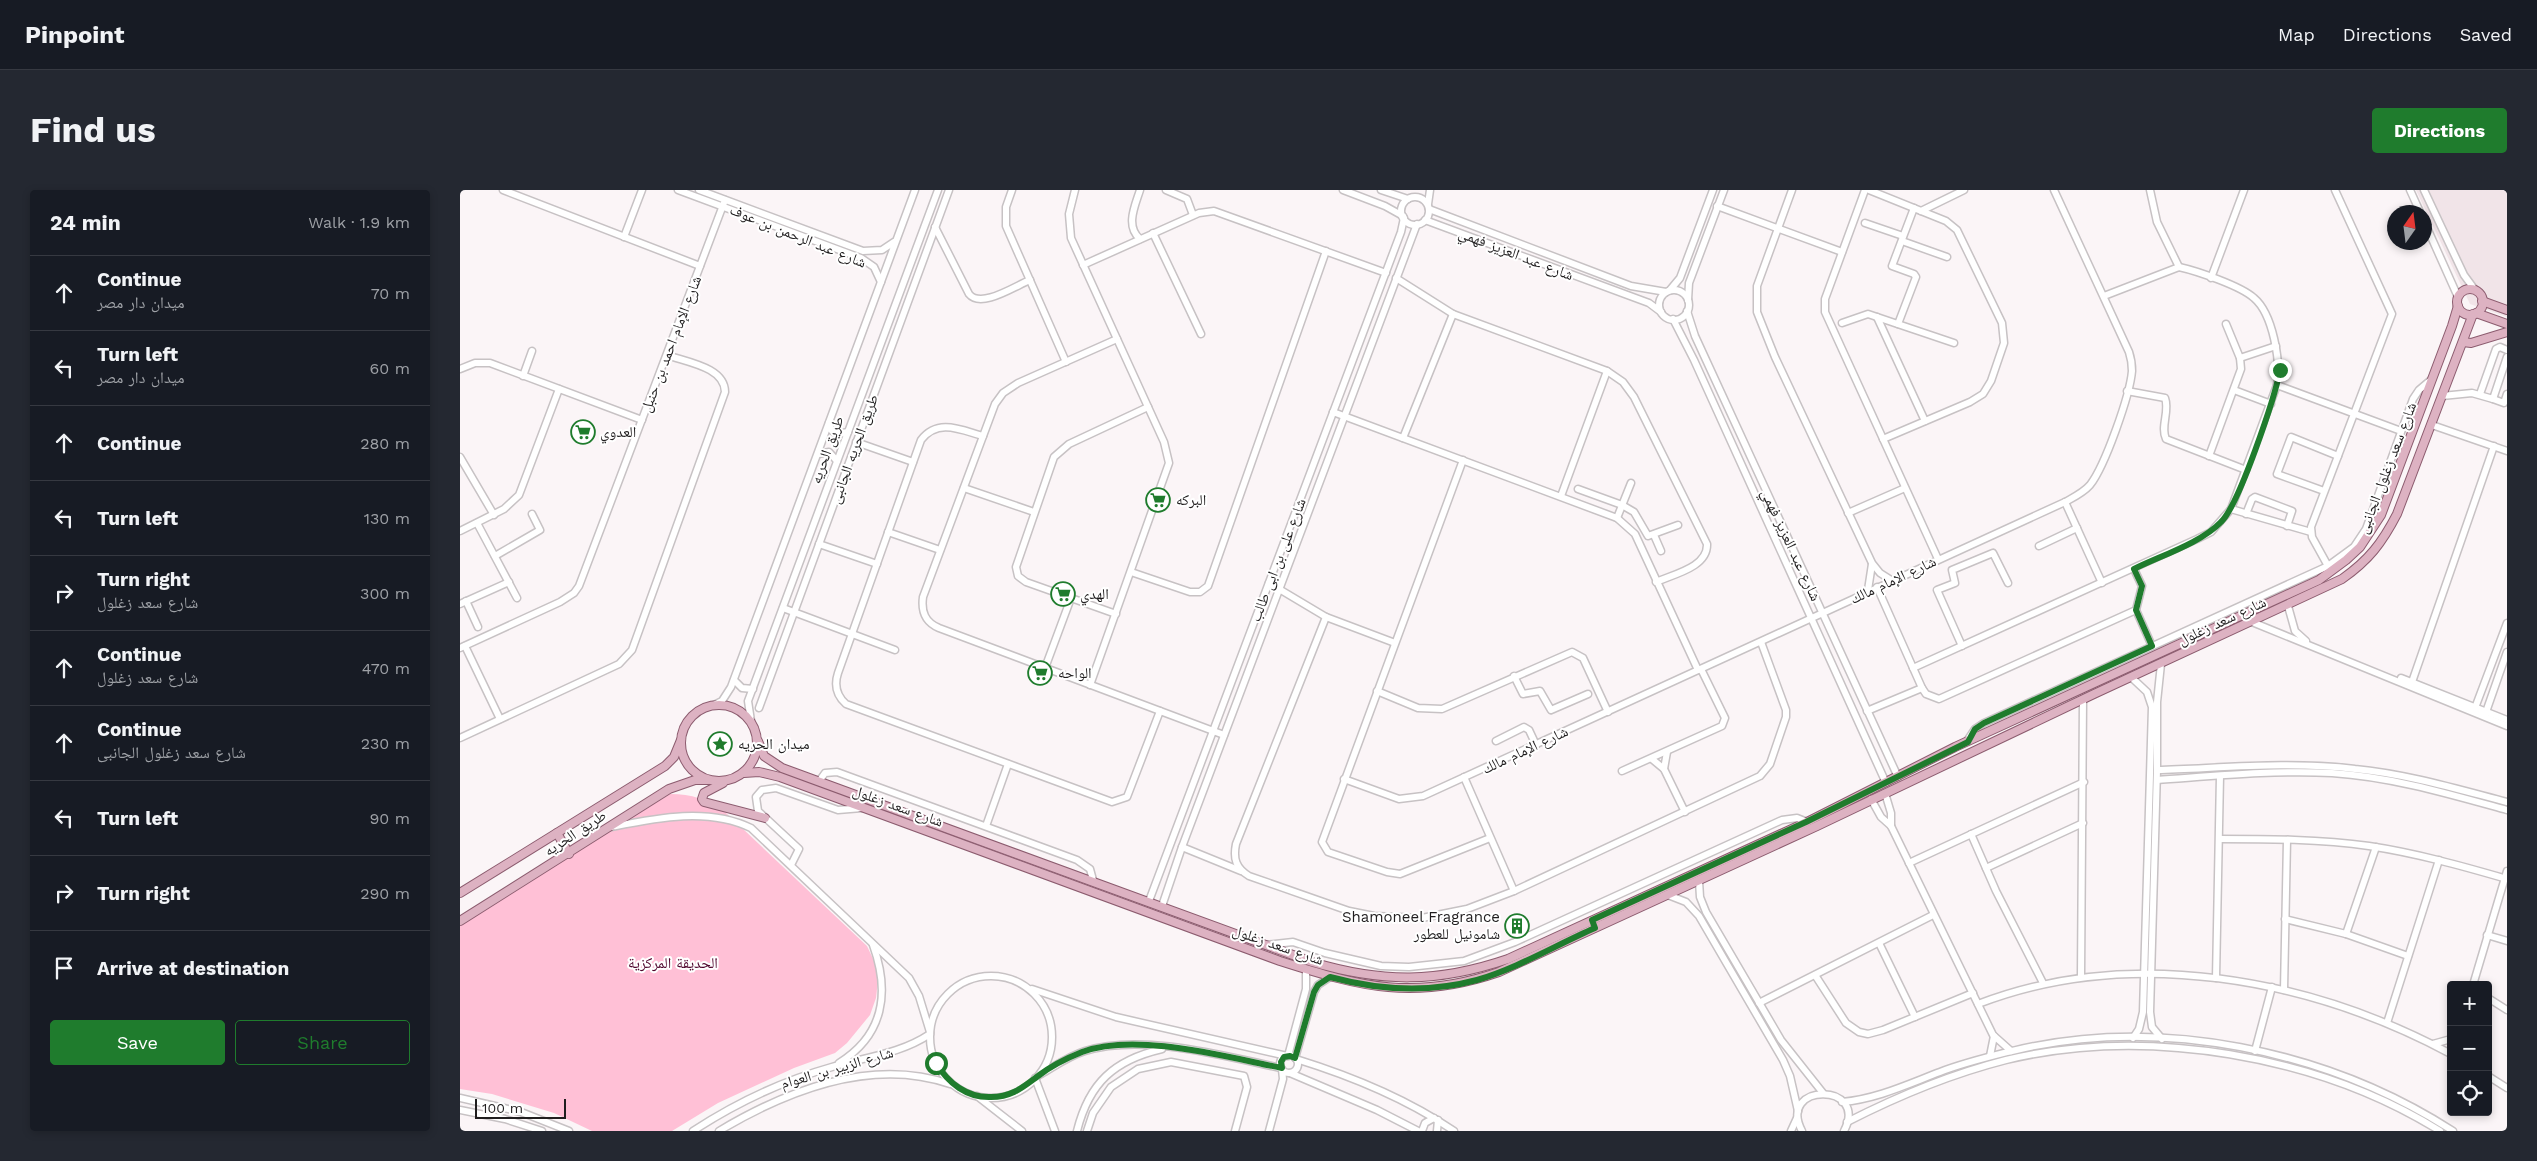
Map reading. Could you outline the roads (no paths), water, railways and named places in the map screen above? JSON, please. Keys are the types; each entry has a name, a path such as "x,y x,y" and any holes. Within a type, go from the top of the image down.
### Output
{"main road":[{"path":"2475,313 2481,308 2480,294 2475,290 2463,291 2458,302 2464,313 2475,313 2504,323 2506,310 2482,301"},
{"name":"شارع سعد زغلول","path":"758,741 764,756 782,768 820,780 1265,945 1336,969 1381,977 1430,978 1474,970 1508,959 1810,820 1968,742 2319,580 2360,547 2381,515 2433,379 2458,302"},
{"name":"شارع سعد زغلول","path":"744,773 766,773 780,777 1306,970 1355,984 1380,987 1422,988 1455,984 1499,972 1699,881 2342,579 2374,552 2397,514 2475,313"},
{"path":"2463,342 2471,343 2507,332"},
{"path":"2201,635 2205,643"},
{"path":"727,781 708,780 690,769 681,750 683,730 691,717 704,708 714,705 735,708 751,721 758,741 753,762 744,773 704,793 702,800 765,818"},
{"name":"طريق الحريه","path":"460,893 664,766 674,757 681,740"},
{"path":"780,777 782,768"},
{"name":"طريق الحريه","path":"460,921 669,789 695,780 708,780"},
{"path":"1810,820 1817,826"},
{"path":"557,834 568,854"},
{"path":"994,855 998,845"},
{"path":"1592,920 1595,928"}],"street":[{"path":"502,190 700,266"},
{"path":"525,199 528,190"},
{"path":"624,237 642,190"},
{"name":"شارع عبد الرحمن بن عوف","path":"678,190 723,203 863,252 882,250 897,239"},
{"name":"شارع عبد الرحمن بن عوف","path":"698,190 723,203 861,258 874,267 881,282"},
{"name":"طريق الحريه","path":"714,705 728,695 734,680 915,190"},
{"name":"طريق الحريه","path":"751,721 748,701 938,190"},
{"name":"طريق الحريه الجانبى","path":"759,708 949,190"},
{"path":"1012,190 1006,207 1006,226 1066,362"},
{"path":"1074,190 1070,203 1069,226 1083,264 1168,452 1169,463 1090,685"},
{"path":"1140,190 1132,224 1136,235 1140,239"},
{"path":"1166,190 1187,199 1193,215"},
{"path":"1343,190 1384,206 1411,224 1417,224 1426,220 1430,190"},
{"path":"1380,190 1409,198 1420,198 1428,207"},
{"path":"1403,217 1402,206 1417,190"},
{"path":"1713,190 1684,269 1676,285 1668,291 1659,304 1662,312 1673,319 1678,319 1687,311 1689,283 1724,190"},
{"path":"1792,190 1757,286 1757,312 1872,563 1880,573 1891,580"},
{"path":"1866,190 1825,299 1825,312 1938,559"},
{"path":"1869,190 1946,221 1956,230 2002,323 2004,336 1991,380 1983,394 1970,402 1883,440"},
{"path":"1898,324 1916,278 1914,274 1892,266 1902,238 1917,209 1964,190"},
{"name":"شارع الإمام مالك","path":"1344,779 1393,797 1407,800 1423,796 1811,619 1868,590 2065,502 2085,491 2096,477 2127,391 2132,371 2131,358 2054,190"},
{"path":"2150,190 2160,230 2179,267"},
{"path":"2211,278 2244,190"},
{"path":"2328,566 2311,532 2324,491 2392,314 2335,190"},
{"path":"2410,190 2417,205"},
{"path":"2424,190 2462,271 2475,290"},
{"path":"1384,206 1390,194"},
{"name":"شارع الإمام احمد بن حنبل","path":"462,647 560,602 579,586 723,203"},
{"path":"1718,206 1842,252"},
{"name":"شارع عبد العزيز فهمي","path":"1428,207 1442,214 1645,289 1668,291"},
{"path":"1083,264 1193,215 1214,211 1386,273"},
{"path":"1438,225 1442,214"},
{"name":"شارع على بن ابى طالب","path":"1149,901 1386,273 1399,237 1403,217"},
{"name":"شارع عبد العزيز فهمي","path":"1426,220 1641,300 1662,312"},
{"path":"1865,223 1948,257"},
{"name":"شارع على بن ابى طالب","path":"1162,906 1170,879 1417,224"},
{"path":"935,227 969,294 974,299 985,300 1030,280"},
{"path":"1154,233 1202,334"},
{"path":"1399,237 1405,237 1410,240"},
{"path":"2432,239 2450,276 2458,302"},
{"path":"1131,572 1190,592 1200,592 1208,586 1326,251"},
{"path":"1912,668 2134,569 2211,532 2231,510 2271,404 2280,370 2276,346 2262,307 2255,298 2211,278 2179,267 2104,296"},
{"path":"1684,269 1688,273 1693,272"},
{"path":"2450,276 2462,271"},
{"path":"1396,278 1453,314 1607,371 1624,382 1630,389 1707,544 1708,551 1700,562 1656,582"},
{"path":"1641,300 1645,289"},
{"path":"1668,291 1681,292 1688,300"},
{"name":"شارع عبد العزيز فهمي","path":"1687,311 1695,336 1898,777"},
{"path":"1403,438 1453,314"},
{"path":"1842,323 1868,314 1954,343"},
{"path":"1877,317 1925,421"},
{"name":"شارع عبد العزيز فهمي","path":"1673,319 1886,783"},
{"path":"2209,456 2241,369 2240,358 2226,324"},
{"path":"1685,342 1688,336 1695,336"},
{"path":"1117,339 1008,388 995,404 923,598 923,613 927,620 940,628 1224,735"},
{"path":"2240,358 2276,346"},
{"path":"2480,394 2496,349 2507,350"},
{"path":"523,376 532,351"},
{"path":"460,738 619,664 632,650 726,392 724,381 716,373 666,355"},
{"path":"2493,399 2507,357"},
{"path":"460,369 483,362 642,420"},
{"path":"1561,496 1607,371"},
{"name":"شارع سعد زغلول الجانبى","path":"1968,742 1979,726 2328,566 2354,547 2366,529 2416,394 2433,379"},
{"path":"2277,386 2401,431"},
{"path":"460,530 494,515 512,503 524,486 558,389"},
{"path":"2234,390 2271,404"},
{"path":"2127,391 2165,398 2167,404 2165,438 2246,470"},
{"path":"2442,396 2480,394 2504,403 2507,394"},
{"path":"1116,614 1026,582 1018,576 1016,567 1050,466 1061,450 1148,408"},
{"path":"1333,412 1618,518 1635,534 1656,582 1725,718 1719,728 1622,771"},
{"path":"829,423 834,433 841,435 848,432"},
{"path":"2432,425 2507,451"},
{"path":"983,436 949,426 933,428 921,440 836,680 838,694 846,704 1107,801 1118,802 1127,796 1160,711"},
{"path":"2324,491 2277,474 2291,437 2338,456"},
{"path":"856,442 913,462"},
{"path":"2412,682 2494,446"},
{"path":"818,454 830,452 837,462"},
{"path":"460,457 494,515"},
{"path":"1463,460 1322,842 1328,852 1387,872 1400,874 1490,838"},
{"path":"1618,518 1631,483"},
{"path":"964,488 1034,512"},
{"path":"1848,514 1905,488"},
{"path":"1578,489 1622,505 1634,512 1648,536 1678,525"},
{"path":"2246,514 2252,499 2255,497 2292,511 2287,526"},
{"path":"2065,502 2102,583"},
{"path":"2231,510 2311,532"},
{"path":"495,556 540,530 532,514"},
{"path":"477,523 518,598"},
{"path":"2039,546 2077,528"},
{"path":"888,532 940,550"},
{"path":"1654,535 1660,551"},
{"path":"819,544 877,564"},
{"path":"1962,646 1937,590 1955,583 1951,572 1993,553 2008,583"},
{"path":"1868,590 1872,563"},
{"path":"2134,569 2142,586 2136,610 2152,646"},
{"path":"478,627 463,603 509,582"},
{"path":"1269,583 1326,617 1395,643"},
{"path":"1877,587 1912,668 1926,694 1932,698 1946,697 2136,610"},
{"path":"1045,668 1071,598"},
{"path":"2288,606 2292,624 2305,640 2507,720"},
{"path":"783,608 895,650"},
{"path":"1241,871 1236,863 1234,853 1236,844 1326,617"},
{"path":"2252,622 2507,726"},
{"path":"2476,708 2507,623"},
{"path":"1182,847 1249,876 1349,911 1387,918 1422,918 1452,913 1482,904 1514,891 1760,776 1770,764 1786,717 1786,710 1761,642"},
{"path":"462,647 500,719"},
{"path":"1377,691 1418,708 1442,709 1514,676 1576,652 1583,658 1608,712"},
{"path":"2486,712 2507,652"},
{"path":"2133,1038 2143,1018 2148,974 2157,780 2157,693 2161,664"},
{"path":"1514,676 1523,694 1540,691 1551,710 1588,694"},
{"path":"2131,677 2146,692 2152,707 2148,974 2151,1022 2155,1032 2162,1039"},
{"path":"734,680 742,688 753,689"},
{"path":"1867,711 1922,688"},
{"path":"2081,976 2084,782 2083,700"},
{"path":"1496,741 1524,727 1529,730 1536,744"},
{"path":"1872,752 1884,747"},
{"path":"1664,769 1667,752"},
{"path":"1652,758 1664,769 1685,812"},
{"path":"986,826 1008,764"},
{"path":"2157,770 2292,765 2354,768 2416,779 2507,802"},
{"path":"820,780 825,773 837,772 986,826 1084,863 1090,869 1093,880"},
{"path":"2157,780 2302,772 2363,776 2414,785 2507,810"},
{"path":"2216,978 2220,776"},
{"path":"1464,778 1514,891"},
{"path":"1909,862 2084,782"},
{"path":"791,865 799,849 758,811 755,802 758,793 766,788 776,788 838,810 862,808"},
{"path":"1885,793 1891,813 1891,826"},
{"path":"1872,800 1881,817 1891,826 1993,1035 2010,1051"},
{"path":"610,827 684,816 728,820 751,828 902,970 914,987 930,1033 936,1063 955,1086 976,1096 1022,1131"},
{"path":"1265,945 1293,942 1326,954 1381,966 1409,967 1464,961 1515,942 1782,820 1797,818 1810,820"},
{"path":"1986,868 2083,823"},
{"path":"1971,834 2043,983"},
{"path":"2220,839 2286,840 2376,847 2439,860 2506,879"},
{"path":"2284,990 2286,840"},
{"path":"2346,934 2376,847"},
{"path":"2387,1023 2439,860"},
{"path":"2474,981 2507,871"},
{"path":"1159,874 1170,879"},
{"path":"1699,881 1700,897 1706,912 1759,1003 1792,1056 1823,1093"},
{"path":"1668,895 1686,902 1699,916 1783,1060 1790,1076 1802,1131"},
{"path":"1759,1003 1933,915"},
{"path":"2285,919 2346,934 2408,956"},
{"path":"2488,935 2507,941"},
{"path":"1879,943 1915,1017"},
{"path":"833,1066 856,1049 873,1026 879,1013 883,999 883,984 873,944"},
{"path":"1269,1131 1283,1079 1282,1059 1287,1056 1306,989 1306,970"},
{"path":"1978,1004 2043,983 2081,976 2148,974 2216,978 2272,987 2336,1004 2387,1023 2447,1052"},
{"path":"1815,975 1846,1024 1860,1032 1876,1033 1973,993"},
{"path":"930,1033 934,1013 946,994 974,978 996,976 1017,981 1027,987 1116,1017 1296,1058 1384,1093 1436,1119 1454,1131"},
{"path":"1283,1079 1297,1068 1296,1058 1314,992 1318,985 1330,977"},
{"path":"1027,987 1043,1005 1052,1027 1051,1051 1037,1077 1055,1131"},
{"path":"2256,1051 2272,987"},
{"path":"1306,989 1311,989 1314,992"},
{"path":"2492,1001 2507,1010"},
{"name":"شارع الزبير بن العوام","path":"692,1131 756,1095 833,1066 913,1045 930,1033"},
{"path":"1990,1056 1993,1035"},
{"path":"1842,1102 1884,1093 1990,1056 2010,1051 2072,1041 2133,1038 2162,1039 2256,1051 2308,1064 2359,1082 2405,1104 2453,1131"},
{"path":"2433,1044 2447,1040"},
{"path":"1077,1131 1089,1096 1111,1071 1139,1055 1172,1047"},
{"path":"976,1096 1003,1096 1016,1092 1069,1058 1100,1048 1172,1047 1282,1069 1377,1110 1420,1131 1425,1123 1436,1119"},
{"path":"1847,1122 1918,1089 1962,1072 2007,1060 2053,1052 2100,1047 2185,1048 2234,1055 2292,1068 2371,1095 2440,1131"},
{"path":"1088,1131 1093,1113 1111,1087 1138,1069 1171,1062 1244,1076 1247,1087 1235,1131"},
{"name":"شارع الزبير بن العوام","path":"719,1131 782,1099 822,1085 854,1078 901,1075 921,1077 955,1086"},
{"path":"2492,1079 2507,1088"},
{"path":"1791,1131 1798,1114 1808,1098 1823,1093 1834,1095 1842,1102 1847,1112 1847,1122 1844,1131"},
{"path":"460,1098 521,1112 569,1131"},
{"path":"460,1110 505,1119 542,1131"},
{"path":"1436,1119 1437,1131"}],"place":[{"name":"العدوي","path":"583,432"},
{"name":"البركه","path":"1158,500"},
{"name":"الهدي","path":"1063,594"},
{"name":"الواحه","path":"1040,673"},
{"name":"ميدان الحريه","path":"720,744"},
{"name":"Shamoneel Fragrance شامونيل للعطور","path":"1517,926"}],"park label":[{"name":"الحديقة المركزية","path":"673,963"}]}
